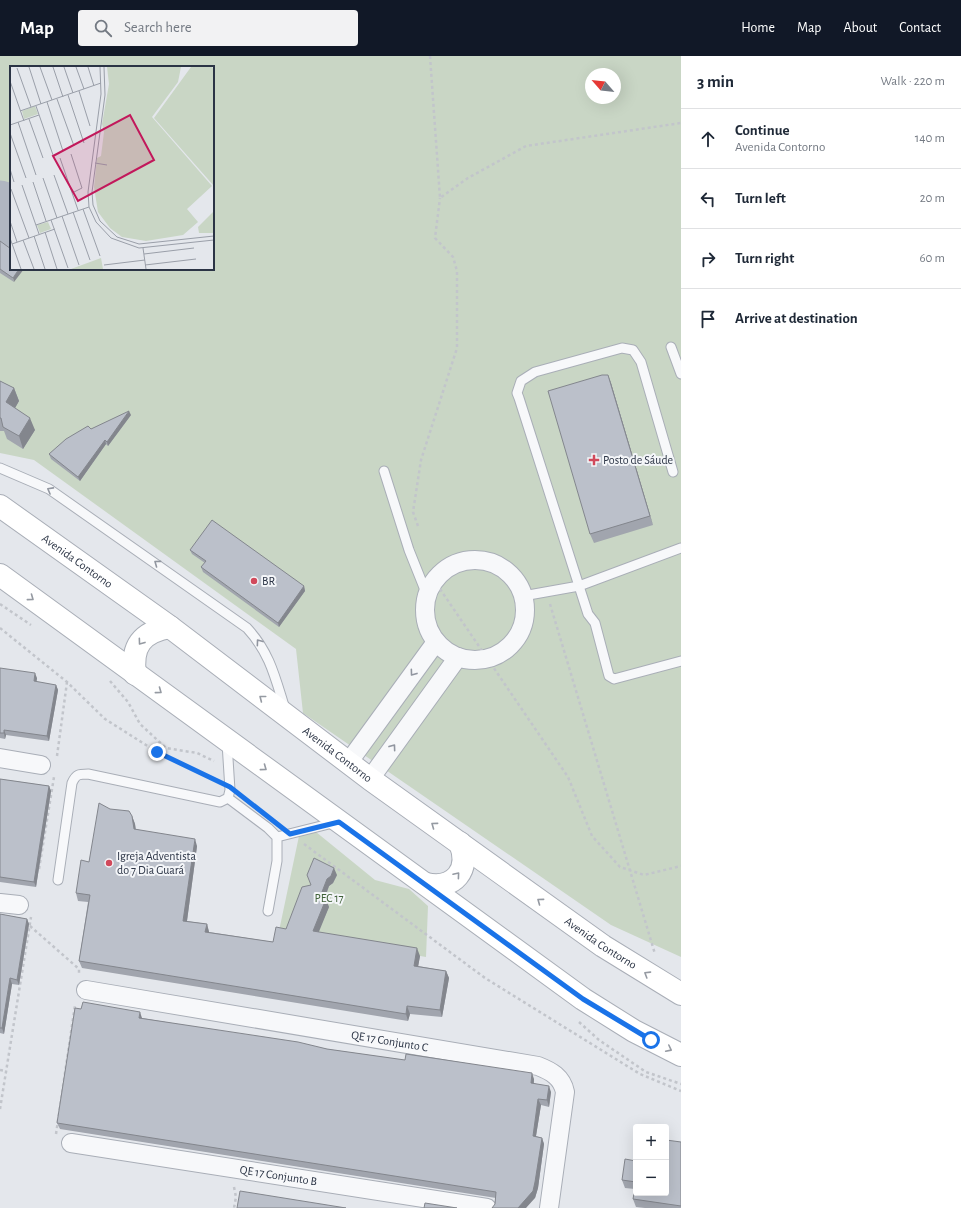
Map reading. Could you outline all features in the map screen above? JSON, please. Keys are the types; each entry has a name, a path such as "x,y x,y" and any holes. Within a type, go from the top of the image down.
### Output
{"main road":[{"name":"Avenida Contorno","path":"0,506 170,627 348,763 603,946 681,994"},
{"path":"0,575 227,742 426,884 583,999 634,1031 681,1056"},
{"path":"136,674 134,660 137,647 145,636 157,629 170,627"},
{"path":"426,884 436,886 446,884 461,872 464,862 464,852 460,843"}],"street":[{"path":"475,559 491,562 505,570 516,581 523,596 525,612 521,628 513,642 501,652 486,658 470,660 458,657 436,642 428,627 426,616 430,588 445,569 460,562 475,559"},
{"path":"348,763 436,642"},
{"path":"370,779 458,657"},
{"path":"0,758 41,765"},
{"path":"0,903 19,905"},
{"name":"QE 17 Conjunto C","path":"80,990 538,1066 549,1070 563,1083 565,1092 549,1208"},
{"name":"QE 17 Conjunto B","path":"63,1141 487,1208"}],"lane":[{"path":"672,346 681,374"},
{"path":"673,472 641,362 633,350 622,348 535,372 521,381 517,393 588,614 595,623 609,676 614,679 681,661"},
{"path":"0,468 49,489 247,628 260,642 268,656 288,717"},
{"path":"384,471 409,550 430,588"},
{"path":"523,596 579,586 681,548"},
{"path":"227,742 230,787 228,798"},
{"path":"58,880 72,783 75,776 79,774 220,802 228,798"},
{"path":"228,798 268,828 276,837 277,861 268,911"},
{"path":"276,837 339,822"}],"path":[{"path":"418,528 413,512 421,460 457,348 457,271 453,257 434,238 440,198 430,56"},
{"path":"440,198 468,178 526,146 681,123"},
{"path":"430,588 474,637 486,658 568,776 592,836 620,867 644,875 681,866"},
{"path":"546,592 658,965 660,982"},
{"path":"0,628 67,682 105,719 157,752 230,787"},
{"path":"290,834 485,978 640,1074 681,1091"},
{"path":"30,926 79,970 80,990 56,1126 63,1141"},
{"path":"0,1070 6,1071"},
{"path":"233,1180 236,1198 234,1208"}],"green space":[{"path":"0,56 681,56 681,957 611,925 303,713 296,649 34,460 0,453"},
{"name":"PEC 17","path":"316,832 375,880 409,889 428,906 426,957 279,931 299,836"}],"building":[{"path":"0,241 10,248 10,270 18,270 13,278 0,269"},
{"name":"Posto de Sáude","path":"602,375 608,375 650,516 590,534 548,391"},
{"path":"0,381 14,388 6,402 30,418 19,436 3,427 0,418"},
{"path":"129,411 107,442 105,440 78,477 49,454 66,439 88,426 91,429"},
{"name":"BR","path":"212,520 304,586 278,623 201,567 206,561 190,550"},
{"path":"0,668 35,673 34,681 56,685 47,736 4,730 4,733 0,733"},
{"path":"0,779 49,786 34,882 0,877"},
{"path":"99,803 110,809 129,811 132,816 134,829 195,839 183,921 207,924 205,932 273,942 276,927 286,929 302,887 311,885 307,875 314,858 334,868 331,876 327,879 320,897 326,899 313,931 417,948 414,966 446,971 440,1010 407,1006 406,1014 79,961 90,895 76,893 81,860 89,862"},
{"path":"0,914 27,919 17,980 10,978 2,1028 0,1028"},
{"path":"83,1002 140,1012 139,1018 298,1042 327,1049 405,1060 406,1054 532,1073 531,1083 549,1086 547,1100 538,1099 533,1136 542,1138 533,1191 518,1208 492,1208 495,1204 496,1192 57,1123 75,1008 81,1009"},
{"path":"669,1140 681,1142 681,1206 633,1199 634,1196 669,1196"},
{"path":"625,1159 633,1160 633,1182 622,1180"},
{"path":"240,1191 346,1208 237,1208"},
{"path":"425,1203 457,1208 424,1208"}],"taxiway":[{"path":"0,205 1,244"}],"place":[{"name":"Posto de Sáude","path":"594,460"},
{"name":"BR","path":"254,581"},
{"name":"Igreja Adventista do 7 Dia Guará","path":"109,863"}],"route":[{"path":"157,752 230,787 290,834 339,822 583,999 651,1040"}]}
